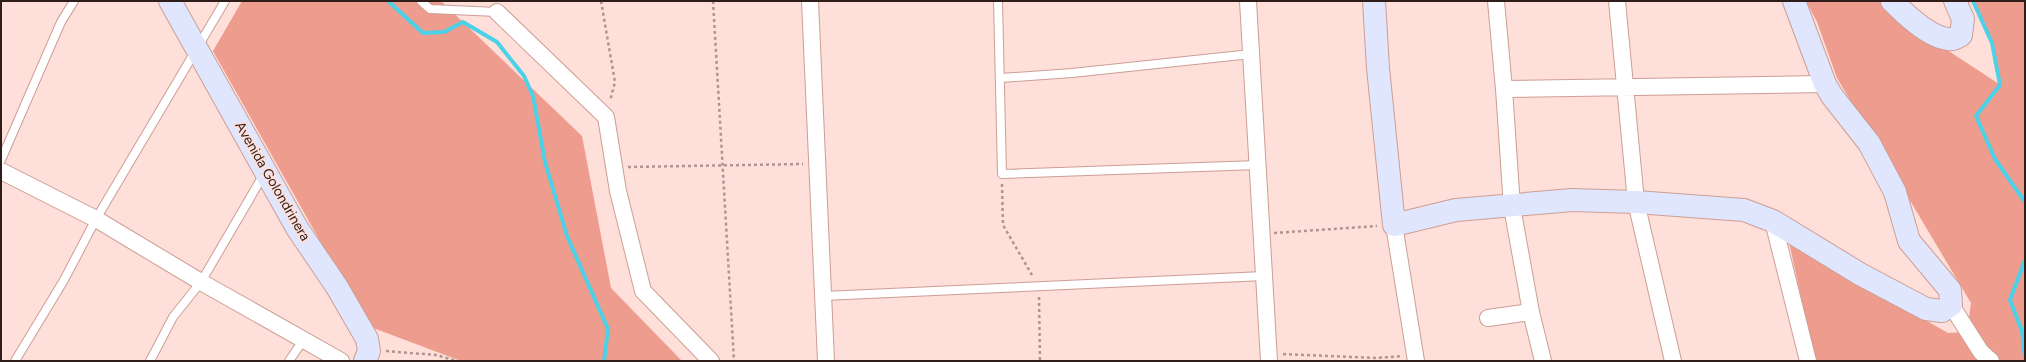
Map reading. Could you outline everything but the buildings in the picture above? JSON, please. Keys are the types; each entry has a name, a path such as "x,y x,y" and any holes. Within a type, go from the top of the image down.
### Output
{"street":[{"name":"Avenida Golondrinera","path":"170,1 266,170 297,228 337,287 367,339 367,356"},
{"path":"810,1 826,361"},
{"path":"1248,1 1269,357"},
{"path":"1374,1 1379,76 1394,225 1416,358"},
{"path":"1496,1 1512,207 1531,312 1543,361"},
{"path":"1617,1 1636,202 1673,361"},
{"path":"1794,1 1825,84 1832,96 1870,143 1895,192 1909,241 1950,290 1951,305 1981,352 1991,361"},
{"path":"1892,1 1911,19 1938,36 1950,40 1961,36 1963,19 1954,1"},
{"path":"496,12 606,117 614,168 643,291 711,361"},
{"path":"1504,89 1825,84"},
{"path":"1,171 96,219 201,282 341,361"},
{"path":"1394,225 1456,210 1512,207 1572,200 1636,202 1744,210 1773,221 1860,274 1926,309 1942,311 1951,305"},
{"path":"1773,221 1808,361"},
{"path":"1488,318 1531,312"}],"lane":[{"path":"1,160 61,22 74,1"},
{"path":"15,361 64,280 96,219 225,1"},
{"path":"421,1 430,9 496,12"},
{"path":"998,1 1002,174 1258,165"},
{"path":"1000,78 1072,73 1251,54"},
{"path":"150,361 173,317 201,282 266,170"},
{"path":"823,296 1264,276"},
{"path":"289,361 304,339"}],"path":[{"path":"601,1 615,82 606,117"},
{"path":"713,1 734,361"},
{"path":"614,168 817,163"},
{"path":"1002,174 1003,225 1038,286 1040,361"},
{"path":"1262,233 1394,225"},
{"path":"367,356 436,355 457,361"},
{"path":"1269,357 1416,358"}],"shaded area":[{"path":"242,1 441,1 582,136 611,288 682,361 461,361 368,326 213,51"},
{"path":"1806,1 1884,1 1889,12 1999,84 1992,43 1973,1 2025,1 2025,361 1815,361 1789,242 1948,333 1967,332 1971,303 1837,78 1817,22"}],"waterway":[{"path":"388,1 423,33 444,32 463,22 497,42 524,76 533,96 545,162 567,236 608,329 604,361"},
{"path":"1973,1 1992,43 2000,85 1976,116 1995,159 2025,202"},
{"path":"2025,260 2010,300 2022,331 2025,358"}]}
